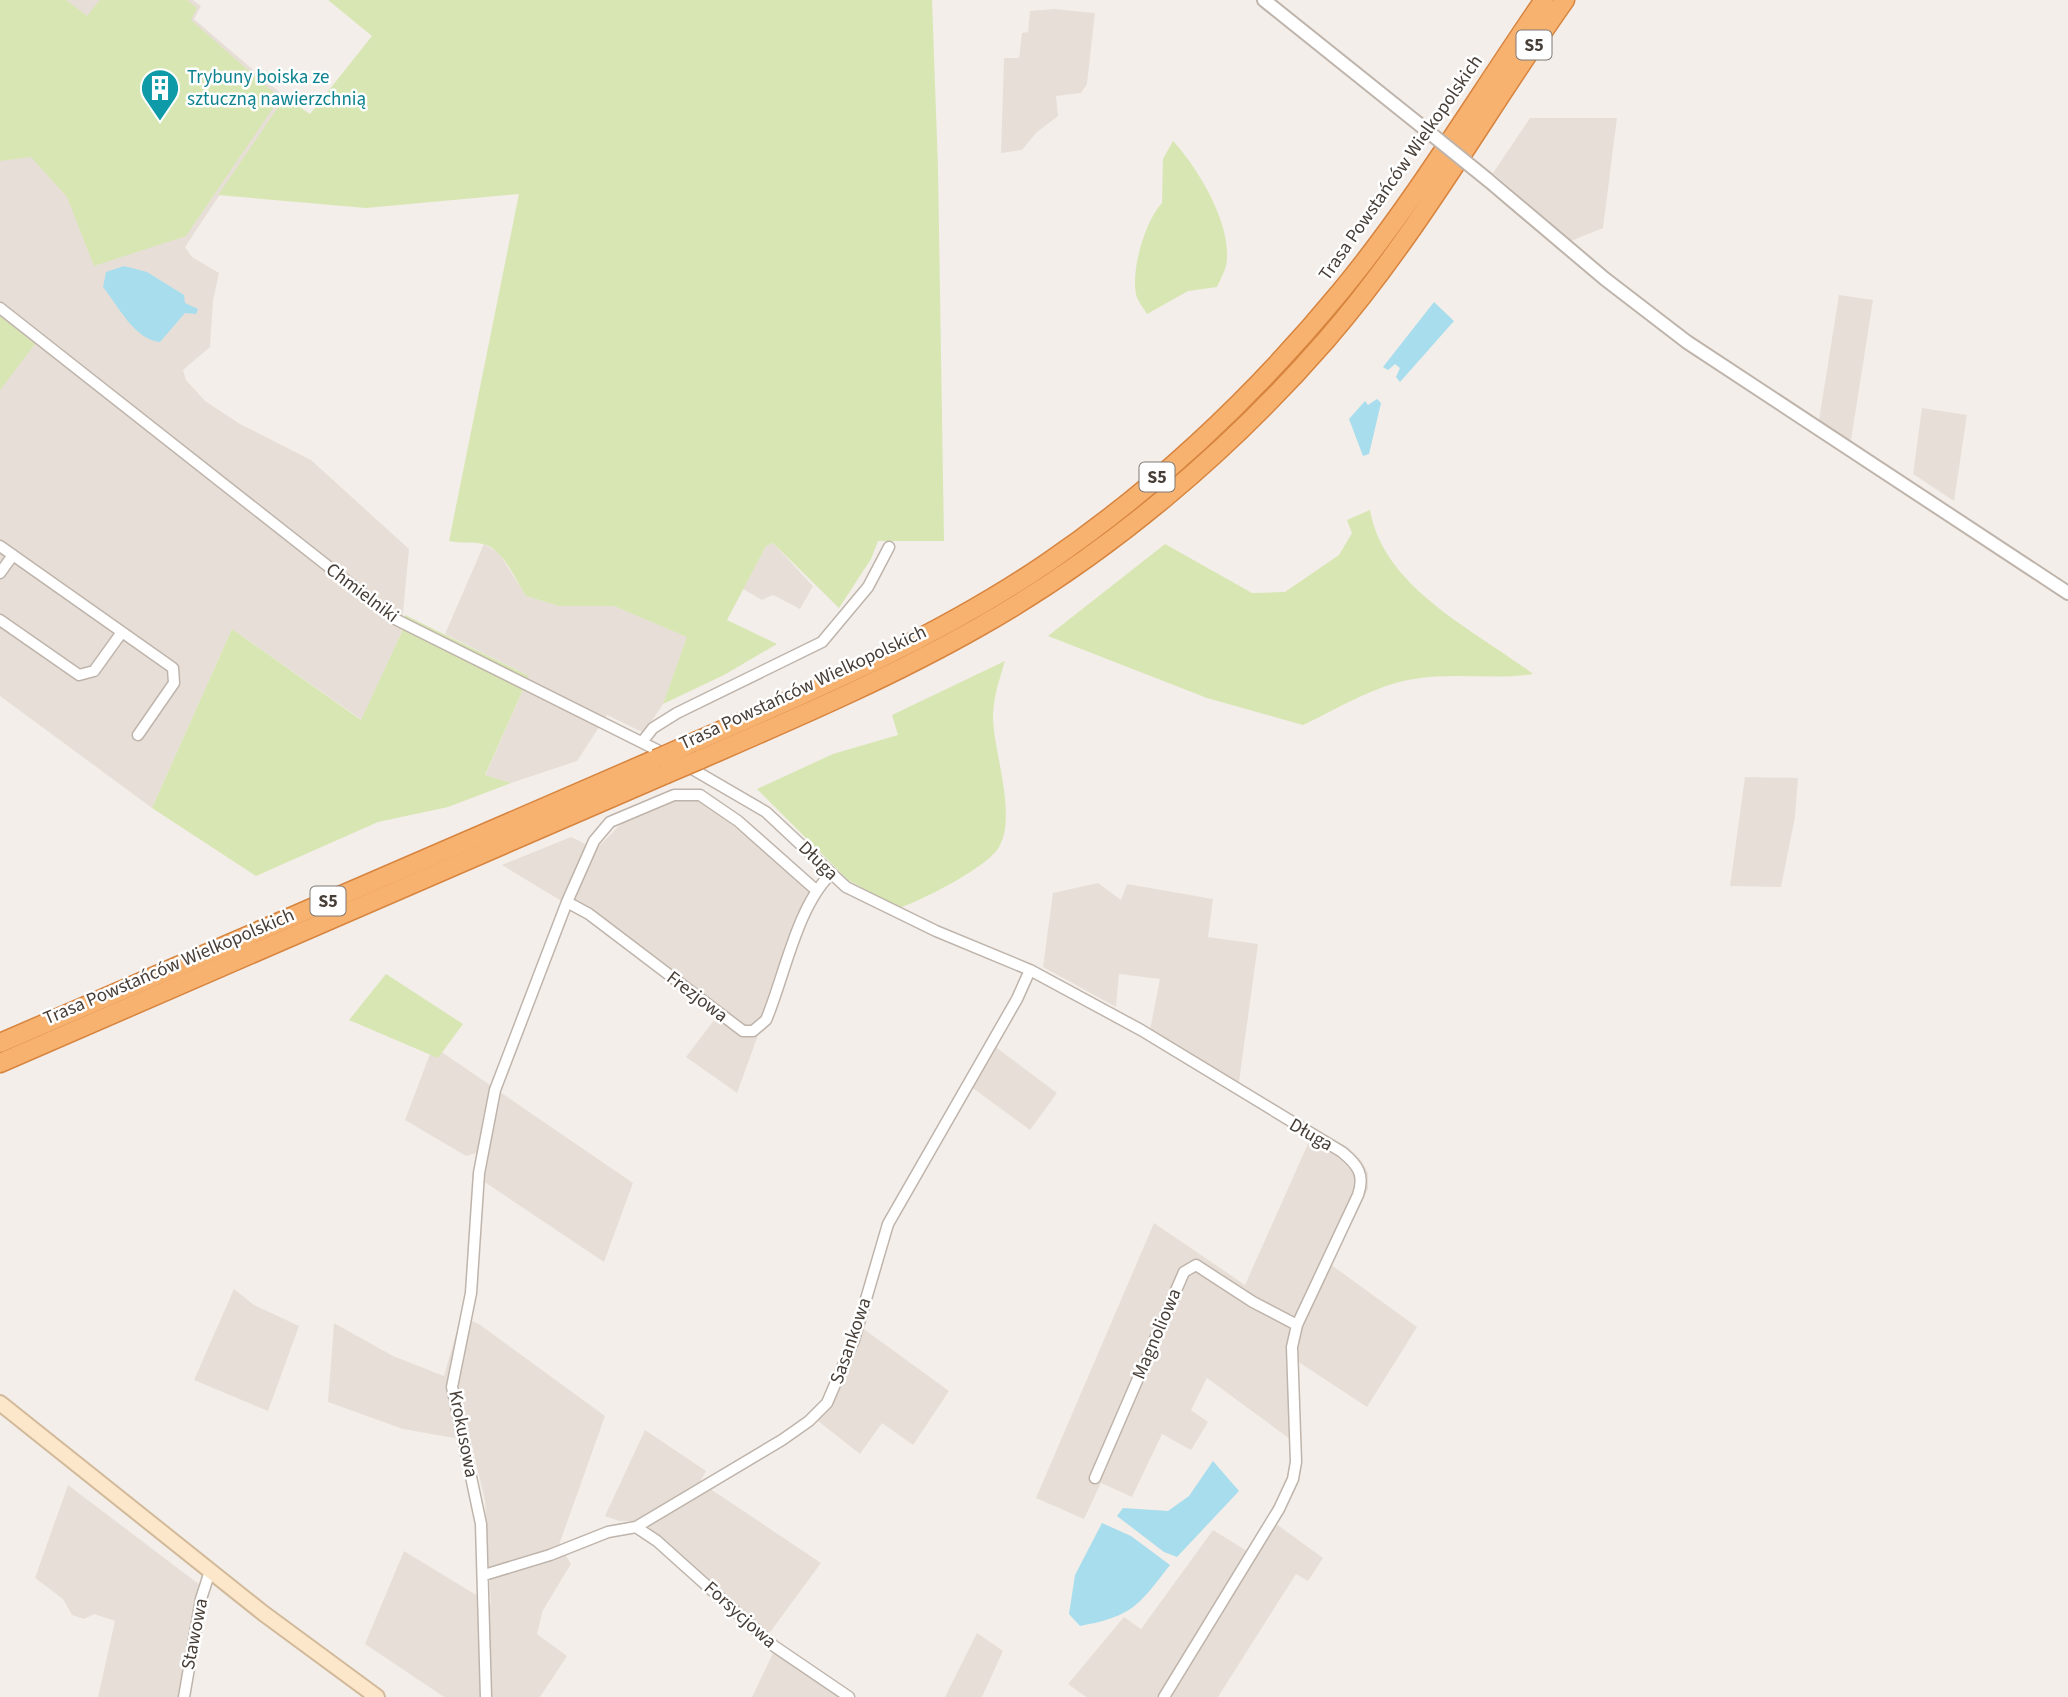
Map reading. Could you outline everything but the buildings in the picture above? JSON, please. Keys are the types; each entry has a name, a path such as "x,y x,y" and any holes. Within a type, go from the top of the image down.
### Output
{"highway":[{"name":"Trasa Powstańców Wielkopolskich","path":"0,1063 694,752 884,656 985,601 1047,562 1133,498 1192,448 1286,356 1343,289 1388,230 1544,0"},
{"name":"Trasa Powstańców Wielkopolskich","path":"694,752 866,687 980,626 1076,563 1192,472 1277,393 1367,289 1422,215 1565,0"},
{"name":"Trasa Powstańców Wielkopolskich","path":"0,1042 661,767"}],"main road":[{"path":"0,1403 210,1571 377,1697"}],"street":[{"path":"1264,0 1593,268 1698,349 2068,593"},
{"name":"Chmielniki","path":"0,308 395,620 642,742 766,812"},
{"path":"0,546 170,664 175,673 174,683 138,735"},
{"path":"642,742 653,728 677,713 809,651 822,642 868,587 889,547"},
{"path":"0,573 13,555"},
{"path":"0,620 79,675 94,671 122,632"},
{"name":"Krokusowa","path":"486,1697 481,1524 452,1387 471,1293 479,1173 495,1090 567,902 594,841 610,822 674,796 700,795 738,821 817,891"},
{"name":"Długa","path":"766,812 831,874 874,902 1030,970 1141,1031 1342,1152 1358,1167 1362,1177 1358,1195 1297,1325 1292,1348 1293,1479 1279,1509 1164,1697"},
{"name":"Frezjowa","path":"567,902 589,914 743,1031 752,1031 766,1020 817,891 831,874"},
{"name":"Sasankowa","path":"484,1575 550,1555 608,1532 636,1527 789,1435 827,1404 854,1340 888,1224 1017,999 1030,970"},
{"name":"Magnoliowa","path":"1095,1478 1184,1272 1196,1265 1205,1269 1253,1302 1297,1325"},
{"name":"Forsycjowa","path":"636,1527 657,1541 774,1646 849,1697"},
{"name":"Stawowa","path":"184,1697 201,1599 210,1571"}],"shaded area":[{"path":"0,0 193,0 201,6 194,19 285,97 185,247 192,257 219,273 213,301 210,347 183,370 186,380 205,401 240,424 311,460 409,549 401,634 362,720 232,629 152,808 0,696"},
{"path":"1055,9 1095,13 1087,84 1081,93 1056,96 1058,116 1036,133 1022,150 1001,153 1004,58 1019,58 1022,33 1028,32 1030,11"},
{"path":"1530,118 1617,118 1603,228 1571,241 1493,173"},
{"path":"1839,295 1873,300 1850,447 1818,426"},
{"path":"1922,408 1967,415 1954,501 1913,474"},
{"path":"773,543 813,586 800,609 773,595 762,600 743,589 766,546"},
{"path":"484,544 499,553 526,596 559,606 614,606 688,637 663,704 644,733 607,715 577,761 511,783 485,776 529,676 445,634"},
{"path":"1745,777 1798,778 1795,817 1781,887 1730,886"},
{"path":"687,794 707,804 811,890 737,1093 686,1057 721,1011 594,912 580,905 568,905 502,865 571,837 596,849 623,822"},
{"path":"1098,883 1121,900 1127,884 1213,899 1208,937 1258,944 1239,1082 1150,1030 1160,979 1119,974 1116,1007 1043,967 1053,893"},
{"path":"993,1045 1057,1093 1030,1130 970,1086"},
{"path":"433,1046 633,1183 604,1262 474,1175 476,1153 466,1156 405,1120"},
{"path":"1315,1128 1349,1148 1361,1160 1368,1173 1368,1189 1330,1264 1417,1327 1367,1407 1297,1361 1298,1445 1207,1378 1191,1410 1208,1422 1191,1450 1162,1434 1132,1497 1101,1483 1084,1519 1036,1498 1154,1223 1245,1285"},
{"path":"234,1289 254,1305 299,1326 268,1411 194,1380"},
{"path":"461,1316 479,1324 605,1416 559,1545 571,1564 543,1610 537,1634 567,1656 540,1697 444,1697 365,1644 404,1551 491,1604 485,1501 471,1441 403,1429 328,1402 334,1323 393,1356 444,1376"},
{"path":"861,1327 949,1391 913,1445 882,1423 860,1454 818,1421 838,1393"},
{"path":"645,1430 706,1471 700,1482 821,1563 768,1635 637,1521 619,1521 605,1516"},
{"path":"68,1485 200,1585 181,1697 98,1697 115,1621 94,1614 84,1619 72,1615 63,1599 35,1578"},
{"path":"1268,1518 1323,1558 1308,1581 1296,1574 1218,1697 1086,1697 1068,1684 1124,1617 1141,1629 1213,1530 1247,1551"},
{"path":"977,1633 1003,1651 982,1697 945,1697"},
{"path":"774,1651 844,1697 752,1697"}],"green space":[{"path":"0,0 66,0 87,16 100,0 187,0 197,8 191,20 280,98 186,236 94,266 67,197 31,157 0,161"},
{"path":"328,0 932,0 938,168 944,541 878,541 871,559 839,608 773,543 766,546 727,620 777,644 724,675 663,704 687,637 614,606 559,606 526,596 503,558 490,547 479,543 449,541 519,194 366,208 218,195 285,97 310,114 372,36"},
{"path":"1173,141 1193,166 1212,199 1225,234 1226,266 1217,287 1188,291 1147,314 1137,297 1136,272 1145,233 1162,203 1163,159"},
{"path":"0,316 35,344 0,390"},
{"path":"1370,510 1379,538 1393,563 1412,585 1460,624 1533,674 1444,676 1400,682 1357,698 1303,725 1207,698 1048,636 1165,544 1252,593 1285,592 1339,555 1352,533 1347,520"},
{"path":"405,615 529,676 485,775 511,783 448,807 378,822 256,876 152,808 232,629 361,720 401,634"},
{"path":"1005,661 995,696 993,718 1005,802 1004,834 999,847 982,864 937,891 899,908 848,880 757,789 833,754 898,735 892,715"},
{"path":"386,974 463,1024 438,1058 349,1020"}],"water":[{"path":"124,266 147,272 184,295 185,303 198,309 196,314 185,313 160,342 143,335 128,321 103,287 106,272"},
{"path":"1434,302 1454,321 1400,382 1396,377 1400,368 1395,364 1388,370 1383,367"},
{"path":"1377,399 1381,403 1369,454 1363,456 1349,419 1365,401 1368,405"},
{"path":"1213,1461 1239,1491 1177,1557 1164,1552 1117,1516 1123,1508 1168,1511 1189,1496"},
{"path":"1102,1523 1131,1536 1170,1565 1133,1607 1112,1618 1080,1626 1069,1614 1075,1575"}],"place":[{"name":"Trybuny boiska ze sztuczną nawierzchnią","path":"160,122"}]}
